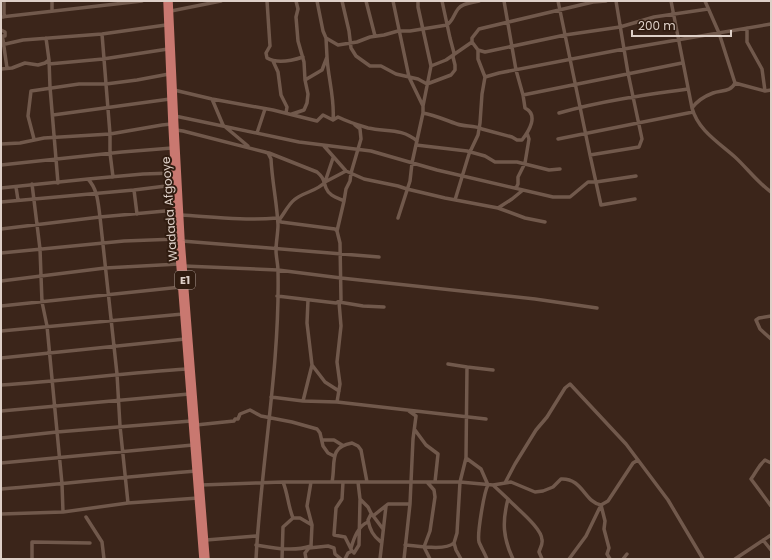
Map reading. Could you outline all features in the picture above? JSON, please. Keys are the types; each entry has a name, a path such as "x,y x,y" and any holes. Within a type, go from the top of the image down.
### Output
{"highway":[{"name":"Wadada Afgooye","path":"166,1 173,173 207,559"},
{"name":"Wadada Afgooye","path":"170,1 181,215 180,240"},
{"name":"Wadada Afgooye","path":"182,265 181,287 202,559"}],"street":[{"path":"4,1 2,17 142,1"},
{"path":"52,1 52,11"},
{"path":"171,11 221,1"},
{"path":"267,1 270,46 266,53 267,58 272,61 278,72 281,95 287,107 286,113"},
{"path":"291,114 304,110 307,103 308,94 303,57 298,41 296,17 298,9 296,1"},
{"path":"317,1 323,32 326,38 328,76 334,104 333,120"},
{"path":"342,1 351,48 356,56 370,66 381,66 396,74 418,79 427,84 451,75 455,70 453,57 454,53 442,1"},
{"path":"366,1 375,36"},
{"path":"392,1 409,77 423,106"},
{"path":"398,218 410,181 412,163 431,66 418,1"},
{"path":"326,38 338,45 398,31 410,31 447,25 451,22 459,8 479,1"},
{"path":"423,113 431,114 457,124 512,137 516,140 522,140 528,133 533,119 532,114 525,108 511,46 504,1"},
{"path":"558,1 601,205 635,199"},
{"path":"431,66 446,60 454,53 472,42 472,38 479,29 593,2 606,1"},
{"path":"590,155 639,147 642,139 628,73 616,1"},
{"path":"671,1 682,63 696,119 709,135 734,156 762,185 771,192"},
{"path":"705,1 719,33 735,83"},
{"path":"472,42 478,50 484,52 565,35 620,27 654,17 708,9"},
{"path":"484,77 624,49 771,24"},
{"path":"2,44 46,38 102,34 166,25"},
{"path":"747,28 747,42 762,69 765,91"},
{"path":"1,30 5,32 5,36 2,36 2,44 7,68"},
{"path":"102,34 113,177"},
{"path":"46,38 58,182"},
{"path":"1,69 12,68 25,63 38,65 49,62 103,59 168,49"},
{"path":"455,200 470,152 478,135 484,77 478,59 478,50"},
{"path":"272,61 285,61 303,57"},
{"path":"305,80 322,70 327,57"},
{"path":"523,95 682,63"},
{"path":"34,139 28,116 31,91 50,87 79,84 106,84 169,74"},
{"path":"735,83 765,91 771,90"},
{"path":"693,110 697,102 713,93 728,90 733,87 735,83"},
{"path":"559,113 580,107 633,97 688,89"},
{"path":"174,90 317,120 323,115 333,120"},
{"path":"53,115 170,99"},
{"path":"212,99 223,125 249,147"},
{"path":"257,133 265,108"},
{"path":"558,139 693,110"},
{"path":"175,116 299,142 371,151 462,176 553,197 570,197 588,182 636,176"},
{"path":"333,120 338,117 360,129 361,139 350,181 346,189 337,230 339,235 341,278 341,300 339,302 341,326 337,362 340,384 337,402"},
{"path":"1,144 55,137 110,134 170,124"},
{"path":"352,124 406,133 416,143 470,152 490,158 495,162 513,161 542,167 549,170 560,169"},
{"path":"176,130 249,147 317,172 325,182 327,190 332,196 344,201"},
{"path":"516,188 518,184 518,177 525,163 529,139 528,133"},
{"path":"324,146 346,171 364,179 455,200 498,208 525,218 545,222"},
{"path":"1,165 172,148"},
{"path":"256,559 256,536 271,397 278,296 276,250 278,219 271,159 268,153"},
{"path":"325,182 333,158"},
{"path":"278,219 294,200 346,171"},
{"path":"1,188 143,174 173,173"},
{"path":"88,179 93,185 96,193 100,217 117,374 120,426 128,503"},
{"path":"32,184 40,249 42,302 47,326 55,406 63,512"},
{"path":"1,202 34,200 174,185"},
{"path":"16,186 18,200"},
{"path":"134,190 137,214"},
{"path":"498,208 512,200 523,190"},
{"path":"1,229 100,217 176,210"},
{"path":"181,215 232,219 278,219 281,222 337,230"},
{"path":"1,254 124,241 180,240 276,250 340,253 379,257"},
{"path":"1,281 105,268 182,265 278,270 534,299 597,308"},
{"path":"1,306 181,287"},
{"path":"278,296 384,307"},
{"path":"303,401 312,365 308,323 308,300"},
{"path":"1,331 183,314"},
{"path":"771,316 756,320 760,329 771,339"},
{"path":"1,358 185,339"},
{"path":"448,364 493,370"},
{"path":"312,365 324,382 339,391"},
{"path":"461,559 454,543 457,533 460,482 466,458 467,367"},
{"path":"1,385 52,382 117,374 187,369"},
{"path":"505,483 536,430 547,418 551,408 565,388 570,384 626,444 668,500 703,559"},
{"path":"1,411 189,394"},
{"path":"271,397 303,401 337,402 486,419"},
{"path":"196,425 234,421 235,419 238,419 240,414 250,410 261,416 317,429 325,448 334,456"},
{"path":"404,559 410,504 416,416 409,411"},
{"path":"1,438 120,426 191,421"},
{"path":"415,430 426,445 438,454 435,482"},
{"path":"322,440 334,440 342,445"},
{"path":"332,482 334,473 334,456 342,445 352,443 358,446 361,450 367,482"},
{"path":"1,463 193,445"},
{"path":"466,458 481,469 488,484 482,509 479,540 487,559"},
{"path":"569,559 586,536 601,505 608,501 633,463 638,460"},
{"path":"771,464 765,460 758,466 751,479 771,506"},
{"path":"1,489 196,471"},
{"path":"201,485 261,482 460,482 493,485 511,482 535,492 553,487 561,479 568,479 576,483 595,504 601,505"},
{"path":"283,482 288,498 288,508 293,518"},
{"path":"306,559 305,553 310,547 312,525 307,506 311,482"},
{"path":"343,482 342,499 336,508 334,535 345,537 355,559"},
{"path":"345,559 348,553 358,545 360,529 360,499 358,482"},
{"path":"427,482 434,490 435,497 430,531 424,547 430,559"},
{"path":"493,485 532,522 542,538 543,542 539,552 542,559"},
{"path":"1,514 63,512 128,503 198,498"},
{"path":"360,499 368,507 372,515 383,529"},
{"path":"508,499 504,515 504,527 507,546 513,559"},
{"path":"381,542 374,536 368,522 368,517 391,503 410,504"},
{"path":"601,505 605,521 604,529 609,548 607,554 610,559"},
{"path":"380,559 386,506"},
{"path":"86,517 102,542 104,559"},
{"path":"282,559 283,527 293,518 300,518 312,525"},
{"path":"352,551 360,529 368,522"},
{"path":"735,559 771,535"},
{"path":"206,540 256,536"},
{"path":"763,540 771,550"},
{"path":"32,559 32,542 90,543"},
{"path":"405,545 435,548 451,546 454,543"},
{"path":"256,545 283,549 302,549 328,546 334,548 335,554 341,559"},
{"path":"623,559 627,554"}]}
